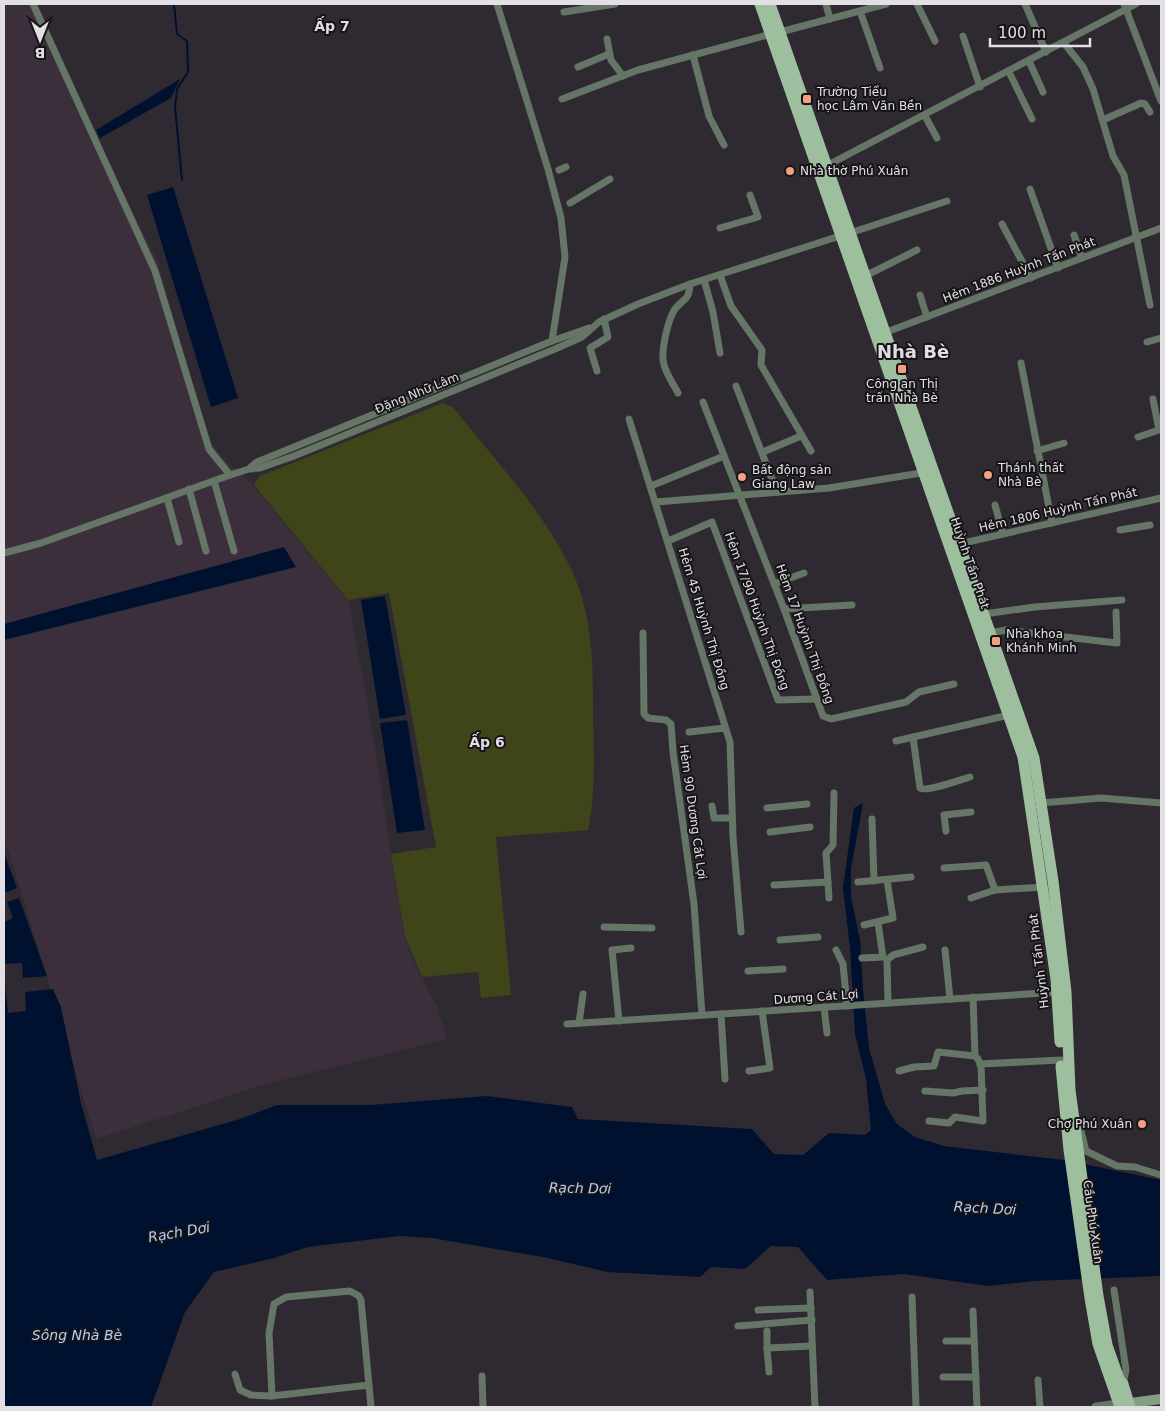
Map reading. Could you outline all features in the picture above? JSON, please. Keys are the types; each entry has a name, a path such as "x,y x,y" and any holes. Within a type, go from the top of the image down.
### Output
{"main road":[{"name":"Huỳnh Tấn Phát","path":"760,4 775,33 826,166 845,234 865,276 1023,757 1036,803 1062,992 1065,1061 1073,1150"},
{"name":"Huỳnh Tấn Phát","path":"770,4 775,33 845,234 929,472 959,544 1034,758 1044,887 1062,992"},
{"name":"Cầu Phú Xuân","path":"1073,1150 1094,1297"},
{"path":"1094,1297 1107,1345 1119,1379 1123,1384 1124,1405"},
{"path":"1094,1297 1098,1344 1124,1405"},
{"path":"1124,1405 1161,1398"}],"street":[{"path":"33,4 155,271 209,449 230,474"},
{"path":"497,4 548,169 561,218 565,257 552,341"},
{"path":"564,12 615,4"},
{"path":"826,4 830,19"},
{"path":"562,99 622,76 693,55 860,11 871,6 886,4"},
{"path":"917,4 934,41"},
{"path":"1025,4 1046,52"},
{"path":"826,166 1064,43 1125,6 1136,4"},
{"path":"1125,6 1161,101"},
{"path":"860,11 880,68"},
{"path":"962,36 980,86"},
{"path":"607,39 610,54 622,76"},
{"path":"1064,43 1083,67 1103,120 1113,156 1124,175 1150,305"},
{"path":"578,67 610,54"},
{"path":"693,55 709,116 724,145"},
{"path":"1029,61 1043,92"},
{"path":"1009,72 1032,119"},
{"path":"1103,120 1141,103 1145,104 1150,112"},
{"path":"925,116 937,138"},
{"path":"573,201 610,179"},
{"path":"1030,189 1058,268"},
{"path":"720,228 758,217 750,195"},
{"name":"Đặng Nhữ Lâm","path":"249,468 257,462 552,341 589,328 604,319 690,284 947,201"},
{"path":"1002,224 1031,278"},
{"name":"Hẻm 1886 Huỳnh Tấn Phát","path":"884,333 1136,237 1161,230"},
{"path":"1074,235 1082,258"},
{"path":"865,276 917,250"},
{"path":"720,275 731,306 762,350 761,365 811,452"},
{"path":"704,280 713,312 720,353"},
{"path":"678,393 664,366 664,348 674,310 688,297 690,284"},
{"path":"920,295 927,317"},
{"path":"598,371 590,348 608,337 604,319"},
{"name":"Đặng Nhữ Lâm","path":"4,553 41,543 230,474 249,468 260,468 351,433 555,349 582,337 589,328"},
{"path":"1147,342 1161,338"},
{"path":"1020,363 1052,523"},
{"path":"736,386 777,492"},
{"path":"1138,437 1159,430 1153,400"},
{"name":"Hẻm 17 Huỳnh Thị Đồng","path":"703,402 784,609 816,698 826,719 906,702 918,692 954,684"},
{"name":"Hẻm 45 Huỳnh Thị Đồng","path":"628,419 651,486 730,742 732,818 741,932"},
{"path":"763,452 802,436"},
{"path":"1037,451 1064,443"},
{"path":"651,486 724,456"},
{"path":"656,502 850,485 929,472"},
{"path":"214,481 234,551"},
{"path":"189,489 206,551"},
{"path":"167,498 179,542"},
{"name":"Hẻm 1806 Huỳnh Tấn Phát","path":"959,544 1161,498"},
{"path":"995,505 1003,534"},
{"name":"Hẻm 17/90 Huỳnh Thị Đồng","path":"668,541 712,522 778,700 816,698"},
{"path":"1120,530 1150,525"},
{"path":"774,584 804,573"},
{"path":"984,614 1034,607 1122,600"},
{"path":"784,609 852,606"},
{"path":"990,633 1006,630 1117,643 1116,612"},
{"name":"Hẻm 90 Dương Cát Lợi","path":"643,633 644,714 648,718 666,720 671,724 672,752 694,904 702,1015"},
{"path":"896,741 1008,715"},
{"path":"689,732 725,728"},
{"path":"913,737 920,788 928,790 939,785 970,777"},
{"path":"829,898 826,853 834,845 834,793"},
{"path":"1036,803 1101,798 1161,803"},
{"path":"767,808 807,804"},
{"path":"712,806 714,818 732,818"},
{"path":"946,831 944,815 971,812"},
{"path":"872,819 874,881"},
{"path":"770,832 810,827"},
{"path":"944,868 986,865 995,890"},
{"path":"858,882 911,877"},
{"path":"864,925 893,918 887,880"},
{"path":"774,885 828,882"},
{"path":"971,898 995,890 1044,887"},
{"path":"862,958 883,957 878,923"},
{"path":"604,927 652,928"},
{"path":"780,940 818,937"},
{"path":"619,1021 612,950 631,948"},
{"path":"888,1003 887,960 893,956 923,948"},
{"path":"836,950 843,964 848,1006"},
{"path":"945,950 950,999"},
{"path":"748,971 783,969"},
{"name":"Dương Cát Lợi","path":"568,1024 1062,992"},
{"path":"579,1023 583,994"},
{"path":"929,1121 949,1123 954,1117 983,1121 980,1064 975,1056 973,997"},
{"path":"824,1007 827,1033"},
{"path":"749,1071 770,1068 762,1011"},
{"path":"721,1014 725,1079"},
{"path":"899,1071 914,1067 934,1066 938,1052 975,1056"},
{"path":"980,1064 1065,1061 1072,1063 1077,1108 1086,1152 1117,1166 1135,1167 1161,1175"},
{"path":"925,1091 953,1094 962,1091 982,1090"},
{"path":"1114,1290 1126,1370 1123,1384"},
{"path":"272,1396 270,1321 274,1304 286,1297 350,1292 359,1296 371,1407"},
{"path":"810,1292 815,1407"},
{"path":"912,1298 916,1407"},
{"path":"758,1310 812,1308"},
{"path":"973,1310 977,1407"},
{"path":"738,1326 812,1320"},
{"path":"767,1331 769,1372"},
{"path":"946,1340 974,1341"},
{"path":"768,1348 812,1346"},
{"path":"235,1374 238,1387 244,1393 272,1396 369,1385"},
{"path":"482,1376 483,1407"},
{"path":"944,1377 976,1377"},
{"path":"1038,1380 1040,1407"},
{"path":"1096,1407 1124,1405"}],"shaded area":[{"path":"4,4 38,4 103,154 157,260 209,441 230,465 249,481 349,602 372,730 404,937 416,968 436,1004 447,1039 265,1084 96,1139 4,836"}],"green space":[{"path":"443,403 453,407 507,473 543,520 558,545 571,569 581,594 588,623 592,653 594,772 591,816 588,830 496,837 511,995 481,998 478,972 422,977 405,937 391,854 436,847 389,593 348,600 254,485 260,476"}],"water":[{"path":"180,79 171,98 100,138 96,130"},
{"path":"173,187 238,398 211,407 147,195"},
{"path":"284,547 296,567 4,640 4,624"},
{"path":"385,596 406,715 380,719 361,600"},
{"path":"407,720 425,830 397,833 380,723"},
{"path":"863,803 851,868 851,897 860,940 869,1048 885,1104 897,1124 915,1137 944,1146 1064,1160 1161,1180 1161,1276 1034,1281 988,1286 904,1274 827,1280 798,1247 771,1246 745,1269 711,1267 700,1277 607,1272 548,1258 432,1238 399,1236 308,1247 274,1258 214,1272 185,1312 151,1407 4,1407 4,971 8,1013 26,1011 25,992 53,989 61,1007 81,1103 97,1160 240,1119 277,1105 370,1105 487,1096 572,1107 578,1119 752,1129 774,1154 803,1155 829,1133 865,1135 871,1130 866,1079 855,1034 850,948 843,888 854,808"},
{"path":"4,853 17,888 4,893"},
{"path":"19,898 47,976 23,978 22,963 4,964 4,922 13,918 7,902"}],"waterway":[{"path":"174,4 177,34 187,41 188,72 177,89 175,107 182,180"}],"place":[{"name":"Trường Tiểu học Lâm Văn Bền","path":"807,99"},
{"name":"Nhà thờ Phú Xuân","path":"790,171"},
{"name":"Công an Thị trấn Nhà Bè","path":"902,369"},
{"name":"Thánh thất Nhà Bè","path":"988,475"},
{"name":"Bất động sản Giang Law","path":"742,477"},
{"name":"Nha khoa Khánh Minh","path":"996,641"},
{"name":"Chợ Phú Xuân","path":"1142,1124"}],"district":[{"name":"Ấp 7","path":"332,26"},
{"name":"Nhà Bè","path":"913,351"},
{"name":"Ấp 6","path":"487,742"}],"water label":[{"name":"Rạch Dơi","path":"580,1188"},
{"name":"Rạch Dơi","path":"985,1208"},
{"name":"Rạch Dơi","path":"179,1232"},
{"name":"Sông Nhà Bè","path":"77,1335"}]}
